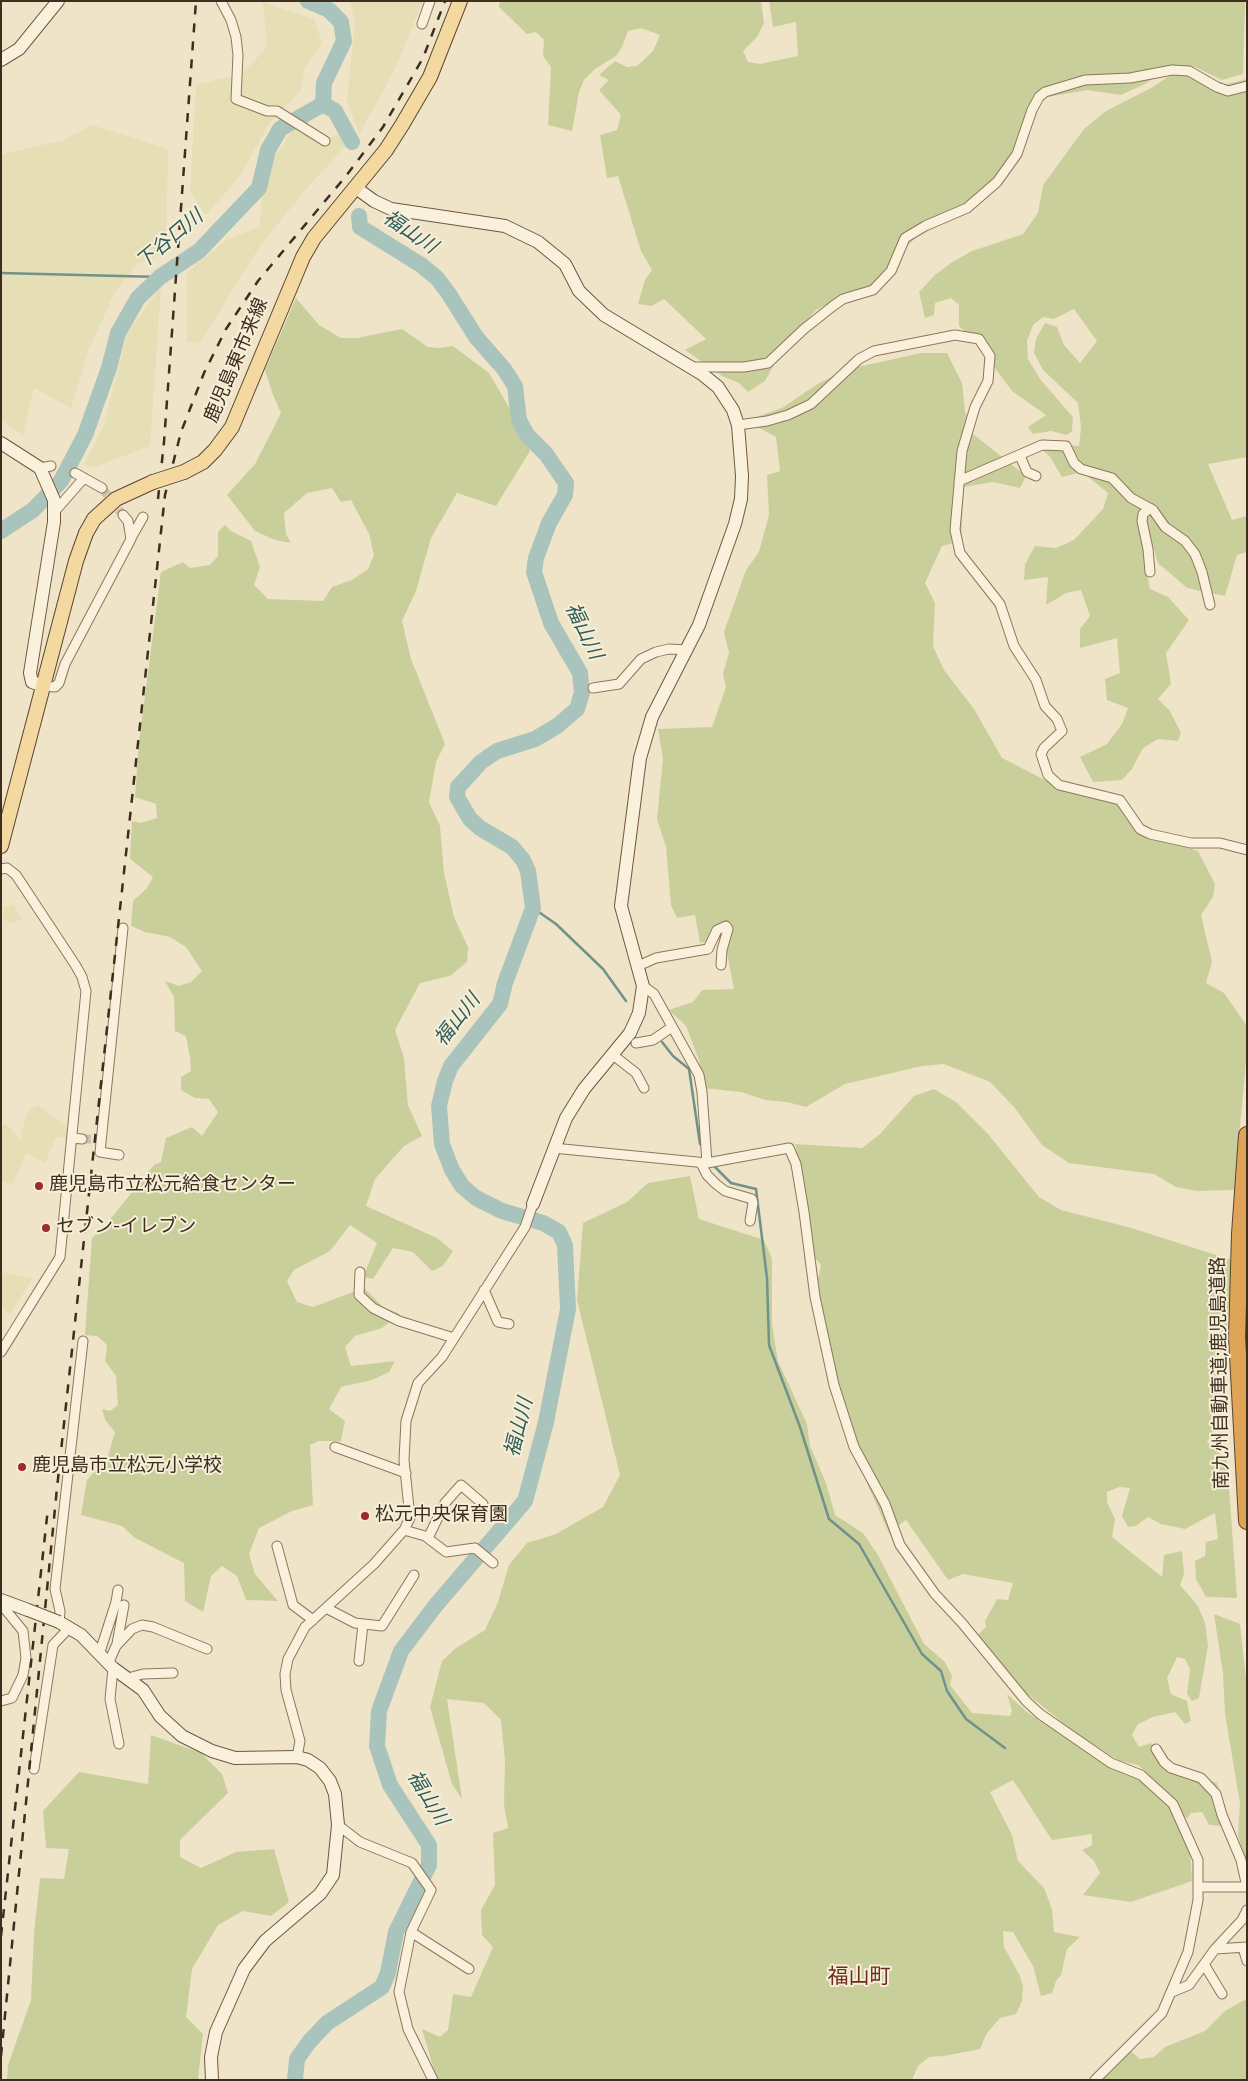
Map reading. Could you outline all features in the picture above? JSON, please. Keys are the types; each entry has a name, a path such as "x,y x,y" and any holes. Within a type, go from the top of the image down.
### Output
{"highway":[{"name":"南九州自動車道;鹿児島道路","path":"1247,1135 1240,1234 1237,1337 1247,1521"}],"main road":[{"name":"鹿児島東市来線","path":"1,846 42,686 76,561 86,533 94,519 116,499 153,482 184,472 203,462 216,450 232,428 302,257 314,238 386,150 416,103 438,60 460,1"}],"street":[{"path":"1,60 19,49 58,1"},
{"path":"221,1 231,20 236,38 238,55 236,99 267,111 278,111 298,126 325,141"},
{"path":"422,24 430,1"},
{"path":"691,368 744,367 768,363 804,329 843,299 873,290 891,272 905,238 925,226 967,208 997,182 1017,154 1028,118 1038,97 1050,89 1085,80 1123,79 1178,70 1189,71 1217,87 1228,90 1247,86"},
{"path":"298,1757 300,1741 288,1704 285,1674 288,1658 305,1627 374,1564 404,1530 410,1518 406,1473 406,1421 418,1383 442,1357 525,1228 553,1148 566,1118 584,1089 630,1033 639,1013 643,986 621,906 640,758 652,717 688,650 735,524 741,499 742,476 738,425 733,410 718,388 691,368 604,315 579,291 565,264 538,242 505,226 391,209 374,202 356,188"},
{"path":"738,425 767,422 811,404 859,359 874,351 955,335 979,339 990,356 988,381 975,407 962,451 955,530 960,553 1000,604 1014,646 1036,680 1045,706 1058,719 1062,731 1044,748 1041,754 1048,775 1059,785 1120,800 1140,829 1150,834 1191,843 1220,843 1246,850"},
{"path":"1,443 45,470 55,505 30,673 32,682 42,686 55,687 59,683 69,657 143,517"},
{"path":"959,481 1042,445 1066,446 1074,463 1082,469 1112,478 1132,498 1150,508 1166,527 1185,541 1195,554 1202,572 1210,605"},
{"path":"1020,456 1027,472 1036,476"},
{"path":"75,473 102,488"},
{"path":"55,505 84,478"},
{"path":"1150,508 1143,514 1142,521 1148,549 1150,572"},
{"path":"122,515 128,521 130,539"},
{"path":"593,688 619,684 641,659 656,652 669,649 688,650"},
{"path":"1,869 7,868 16,875 76,966 86,991 60,1257 1,1352"},
{"path":"638,966 656,958 708,949 718,930 726,926 728,929 722,950 721,965"},
{"path":"119,1155 100,1152 123,928"},
{"path":"643,986 654,994 698,1075 702,1092 704,1163 707,1175 725,1191 752,1199 750,1221"},
{"path":"636,1043 653,1040 672,1027"},
{"path":"613,1054 636,1074 644,1088"},
{"path":"72,1138 82,1139"},
{"path":"553,1148 704,1163 789,1148 796,1164 815,1296 834,1385 854,1447 885,1504 900,1545 935,1594 962,1623 1026,1701 1040,1714 1111,1763 1141,1774 1173,1804 1198,1860 1198,1887 1188,1952 1172,1992 1156,2021 1095,2080"},
{"path":"360,1272 359,1295 374,1308 399,1320 454,1338"},
{"path":"484,1290 498,1322 509,1324"},
{"path":"34,1769 53,1645 64,1625 55,1589 83,1341"},
{"path":"335,1447 406,1473"},
{"path":"428,1538 445,1503 461,1485 483,1504"},
{"path":"404,1530 417,1532 446,1552 475,1548 494,1563"},
{"path":"277,1546 293,1605 313,1620"},
{"path":"326,1608 340,1617 363,1624 382,1626 414,1575"},
{"path":"118,1590 107,1662 110,1699 119,1744"},
{"path":"2,1600 64,1625 81,1635 107,1662 143,1690 171,1728 194,1743 212,1751 243,1760 298,1757 320,1768 330,1782 337,1805 338,1825 336,1861 333,1875 328,1885 320,1894 265,1941 244,1969 216,2032 211,2057 212,2080"},
{"path":"1,1701 12,1698 22,1675 26,1658 25,1639 22,1631 5,1610 2,1600"},
{"path":"116,1646 124,1605"},
{"path":"358,1660 363,1624"},
{"path":"107,1662 116,1646 132,1629 142,1625 153,1627 207,1649"},
{"path":"128,1678 144,1674 173,1673"},
{"path":"1156,1749 1164,1762 1171,1768 1201,1778 1216,1794 1222,1815 1241,1860 1247,1887 1198,1887"},
{"path":"338,1825 360,1842 412,1863 431,1890 411,1932 398,1992 408,2029 433,2080"},
{"path":"1172,1992 1189,1985 1215,1949 1242,1920 1247,1910"},
{"path":"411,1932 469,1969"},
{"path":"1215,1949 1245,1948 1247,1961"},
{"path":"1204,1964 1222,1994"}],"shaded area":[{"path":"350,1 423,1 394,71 359,135 347,99 355,23"},
{"path":"263,2 314,19 322,43 305,67 301,90 269,124 239,177 206,215 190,192 196,85 243,73 267,47"},
{"path":"92,125 168,149 166,252 137,264 115,292 89,349 71,408 34,388 23,435 1,420 1,155 63,140"},
{"path":"295,127 318,141 340,134 345,147 307,188 260,246 199,344 187,341 187,272 229,238 260,227 263,174"},
{"path":"161,287 150,446 95,467 84,464 104,425 127,334"},
{"path":"14,904 21,919 12,923 3,920 4,906"},
{"path":"38,1105 68,1128 66,1138 56,1137 45,1163 26,1153 13,1184 1,1181 1,1124 10,1127 20,1140 27,1114"},
{"path":"1,1272 33,1278 10,1314 1,1307"}],"green space":[{"path":"500,1 761,1 764,23 757,37 743,51 748,62 760,64 798,56 796,22 773,27 769,1 1245,1 1243,74 1222,80 1195,67 1170,67 1145,84 1121,95 1087,90 1042,98 1025,116 1020,144 991,187 929,225 907,246 897,272 879,285 841,297 816,310 786,344 765,381 748,392 739,383 722,376 685,350 706,339 664,299 651,306 638,304 645,280 652,270 641,251 618,176 607,178 600,135 617,130 621,115 599,90 609,80 599,75 615,61 627,67 637,66 653,51 660,35 641,28 628,31 622,47 616,56 595,69 584,80 579,92 572,131 548,125 551,67 543,56 544,40 536,32 527,34 499,7"},
{"path":"1172,74 1194,74 1219,86 1247,79 1247,457 1208,464 1232,520 1247,516 1247,552 1237,555 1225,596 1187,588 1158,563 1145,518 1144,562 1150,589 1168,597 1189,620 1166,653 1171,684 1158,699 1170,711 1181,733 1178,741 1158,739 1143,748 1132,769 1122,780 1093,782 1080,757 1107,744 1122,724 1128,708 1107,700 1105,679 1120,673 1117,638 1080,648 1080,629 1090,616 1081,590 1066,593 1046,605 1048,577 1024,580 1025,564 1035,546 1056,548 1074,540 1103,509 1108,493 1082,472 1062,477 1050,457 1034,442 1079,446 1081,427 1078,403 1043,370 1034,353 1036,339 1045,323 1057,327 1064,345 1080,363 1097,341 1074,309 1054,319 1043,317 1033,325 1027,341 1028,359 1040,379 1073,417 1072,431 1067,435 1051,431 1033,434 1028,427 1046,415 1012,391 976,342 959,326 959,305 951,298 935,303 934,315 925,318 919,292 935,275 972,251 1023,234 1038,213 1043,185 1084,129 1106,111 1153,87"},
{"path":"296,298 319,325 341,338 357,338 402,329 428,347 453,346 489,373 510,409 530,451 496,506 457,493 431,538 416,591 402,621 411,659 445,744 436,762 429,802 440,826 444,873 454,917 468,947 467,962 450,976 420,983 395,1030 404,1058 408,1105 422,1136 404,1146 375,1179 366,1206 437,1238 453,1251 443,1266 432,1271 413,1252 393,1248 373,1279 363,1277 377,1243 350,1225 330,1251 294,1270 287,1281 297,1302 313,1307 364,1288 383,1307 400,1314 382,1328 355,1336 345,1347 351,1366 395,1361 389,1372 372,1380 341,1387 329,1409 345,1421 341,1441 319,1441 310,1445 313,1505 292,1511 259,1528 249,1554 255,1574 278,1601 246,1600 237,1576 222,1566 211,1576 203,1612 185,1601 184,1563 135,1538 122,1526 81,1515 87,1480 108,1456 115,1432 105,1420 102,1409 110,1411 118,1405 116,1376 105,1361 107,1345 97,1336 85,1335 92,1238 103,1228 154,1165 161,1162 166,1138 192,1127 202,1136 218,1112 209,1099 195,1098 181,1090 181,1077 191,1071 190,1057 186,1036 175,1031 174,997 165,981 179,986 191,982 202,971 186,947 170,937 145,932 131,926 133,901 147,888 153,877 130,859 132,821 141,823 157,818 156,804 135,797 139,742 161,572 183,562 190,568 210,565 218,556 218,532 225,525 231,531 251,541 260,567 254,585 268,599 323,601 332,587 352,580 368,569 374,555 369,534 351,500 341,502 332,488 307,493 284,513 286,534 291,543 275,540 255,531 227,495 255,464 281,413 265,370"},
{"path":"921,353 947,353 962,383 965,411 973,434 1026,476 1020,488 993,482 964,487 961,541 942,546 925,583 935,603 933,646 944,670 974,709 1002,758 1047,781 1115,795 1134,821 1166,840 1198,851 1215,884 1213,897 1201,915 1212,962 1206,983 1224,993 1247,1026 1247,1051 1234,1190 1197,1191 1176,1187 1154,1174 1069,1163 1042,1145 1014,1107 990,1082 944,1064 922,1066 845,1084 806,1107 787,1102 765,1100 741,1092 703,1088 699,1060 686,1026 669,1010 693,1002 702,990 734,989 724,938 700,943 695,915 677,918 671,905 666,847 657,819 663,759 658,729 712,727 726,687 723,674 729,653 724,632 746,570 759,552 769,515 767,475 780,471 776,437 750,423 759,416 782,408 816,385 844,370"},
{"path":"934,1089 956,1102 988,1134 1039,1197 1061,1210 1128,1227 1232,1260 1226,1338 1215,1372 1223,1395 1220,1421 1207,1442 1227,1460 1237,1598 1206,1597 1196,1579 1195,1561 1205,1556 1206,1542 1218,1539 1215,1513 1185,1529 1161,1524 1148,1517 1136,1526 1128,1527 1122,1516 1130,1488 1119,1487 1107,1492 1107,1502 1115,1519 1112,1537 1162,1577 1164,1555 1182,1551 1184,1574 1180,1585 1198,1606 1205,1623 1208,1646 1199,1698 1192,1701 1187,1694 1190,1669 1185,1659 1177,1657 1167,1678 1171,1694 1187,1701 1191,1721 1185,1724 1175,1712 1153,1717 1138,1724 1132,1735 1139,1747 1151,1743 1160,1762 1217,1783 1227,1826 1209,1825 1202,1812 1191,1813 1187,1819 1160,1785 1138,1765 1120,1761 1076,1734 1030,1696 1007,1685 978,1635 986,1627 985,1621 997,1599 1008,1600 1013,1583 963,1574 948,1580 906,1520 889,1533 863,1474 830,1382 809,1277 819,1276 821,1265 810,1252 805,1200 795,1144 862,1148 880,1134 914,1096"},
{"path":"690,1176 699,1219 764,1240 772,1259 772,1324 778,1361 807,1424 810,1446 826,1483 835,1515 863,1533 878,1555 924,1644 945,1662 952,1676 950,1685 972,1713 1010,1716 1012,1711 1007,1694 1028,1713 1093,1753 1125,1768 1165,1798 1189,1836 1192,1881 1131,1902 1083,1895 1100,1873 1094,1861 1082,1850 1092,1845 1092,1834 1052,1840 1013,1780 990,1792 1012,1835 1018,1861 1044,1888 1052,1909 1054,1932 1080,1937 1067,1949 1061,1975 1056,1981 1052,1993 1041,1996 1033,1966 1013,1932 1003,1931 1004,1947 1020,1976 1023,1987 1022,2001 1016,2014 1000,2018 987,2033 980,2049 929,2057 918,2066 912,2080 437,2080 422,2029 440,2037 448,2030 453,1994 471,1997 493,1947 482,1935 481,1910 495,1885 493,1833 508,1828 504,1805 505,1760 501,1720 484,1703 447,1699 462,1799 452,1784 430,1707 442,1661 456,1648 485,1630 498,1602 509,1565 527,1543 556,1534 603,1507 620,1475 577,1300 583,1223 627,1202 648,1183"},
{"path":"1214,1614 1240,1624 1247,1688 1247,1869 1238,1835 1240,1803 1225,1714 1223,1674"},
{"path":"151,1735 201,1753 222,1774 228,1793 180,1840 180,1857 201,1868 236,1852 274,1849 289,1902 271,1916 243,1911 218,1925 192,1969 186,2017 203,2034 198,2080 7,2080 8,2065 31,2000 34,1933 40,1878 64,1879 69,1849 46,1848 43,1811 79,1772 148,1784"},
{"path":"1244,2000 1247,2001 1247,2080 1091,2080 1128,2049 1140,2059 1154,2057 1165,2047 1205,2031 1225,2011"}],"waterway":[{"name":"下谷口川","path":"308,1 329,10 341,22 344,41 324,83 323,104"},
{"name":"福山川","path":"323,104 335,111 352,142"},
{"name":"下谷口川","path":"1,531 33,510 61,481 85,435 109,368 118,333 138,298 160,277 199,251 259,188 268,150 280,129 323,104"},
{"name":"福山川","path":"295,2080 297,2059 309,2042 327,2023 382,1987 388,1973 396,1932 429,1865 429,1845 390,1785 377,1746 379,1711 401,1651 436,1605 525,1501 546,1422 568,1309 565,1245 559,1232 543,1223 502,1211 476,1198 462,1186 452,1170 442,1144 439,1106 451,1066 500,1004 505,983 533,908 528,871 523,860 512,847 480,828 470,819 457,797 458,787 481,762 497,751 535,739 557,726 577,709 582,693 580,673 551,623 534,572 536,558 549,523 565,495 566,483 546,454 527,435 519,420 515,386 504,369 476,337 437,278 421,265 360,227 359,216"},
{"path":"1,273 160,277"},
{"path":"533,908 556,924 603,969 626,1001"},
{"path":"662,1042 673,1056 689,1069 700,1144"},
{"path":"714,1166 731,1183 756,1189 767,1278 769,1345 800,1427 829,1519 859,1544 922,1654 941,1671 947,1691 966,1719 1005,1748"}],"tunnel":[{"path":"102,488 123,515"},
{"path":"82,1139 102,1139"}],"railway":[{"path":"158,499 164,442 196,1"},
{"path":"1,2056 57,1488 165,495 181,432 204,373 226,329 258,281 346,176 383,127 423,58 445,1"},
{"path":"1,1936 48,1508"}],"place":[{"name":"鹿児島市立松元給食センター","path":"39,1186"},
{"name":"セブン-イレブン","path":"46,1228"},
{"name":"鹿児島市立松元小学校","path":"22,1467"},
{"name":"松元中央保育園","path":"365,1516"}],"district":[{"name":"福山町","path":"859,1979"}]}
